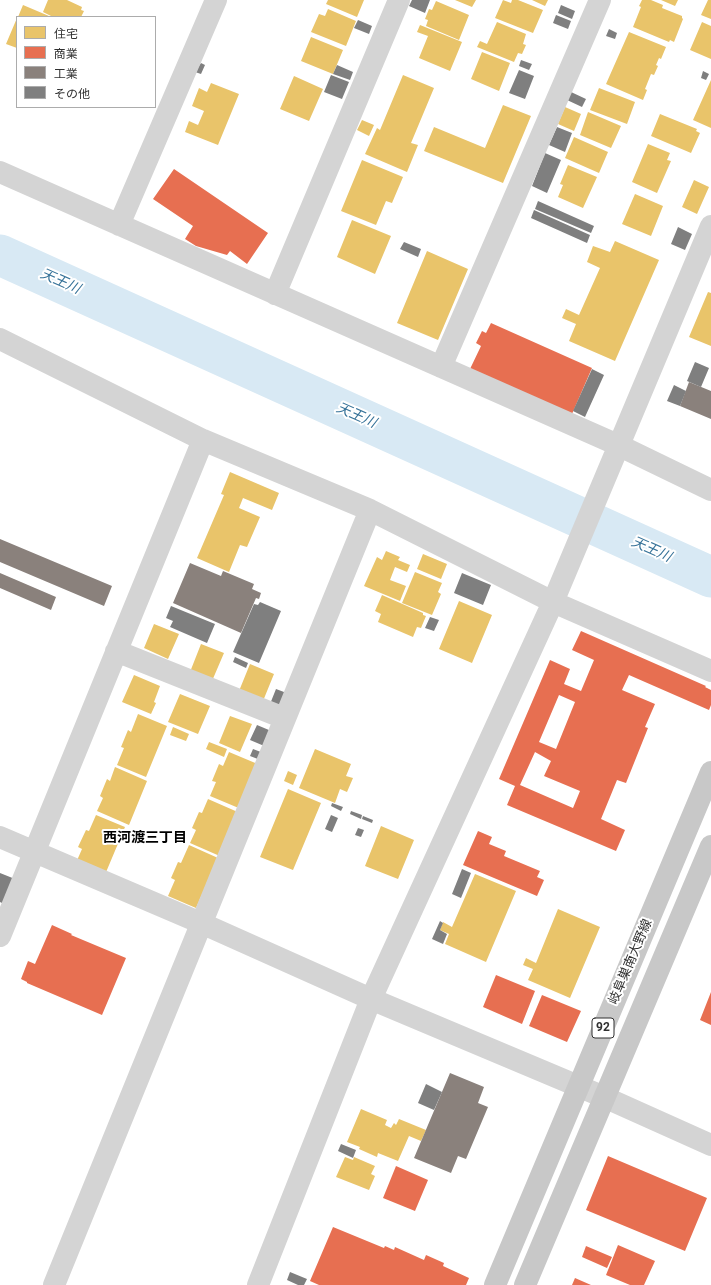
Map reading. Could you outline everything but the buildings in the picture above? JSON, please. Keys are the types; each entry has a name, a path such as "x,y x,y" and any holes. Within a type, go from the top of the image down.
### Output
{"main road":[{"name":"岐阜巣南大野線","path":"495,1285 711,772"},
{"name":"92","path":"525,1285 711,846"}],"street":[{"path":"119,225 216,0"},
{"path":"275,294 399,0"},
{"path":"441,367 600,0"},
{"path":"0,172 618,445 711,490"},
{"path":"258,1285 371,999 553,602 711,226"},
{"path":"0,339 202,440 370,510 553,602 711,671"},
{"path":"0,936 202,440"},
{"path":"54,1285 370,510"},
{"path":"116,651 284,718"},
{"path":"0,838 201,923 371,999 604,1097 711,1145"}],"waterway":[{"name":"天王川","path":"0,255 711,577"}],"district":[{"name":"西河渡三丁目","path":"145,838"}]}
